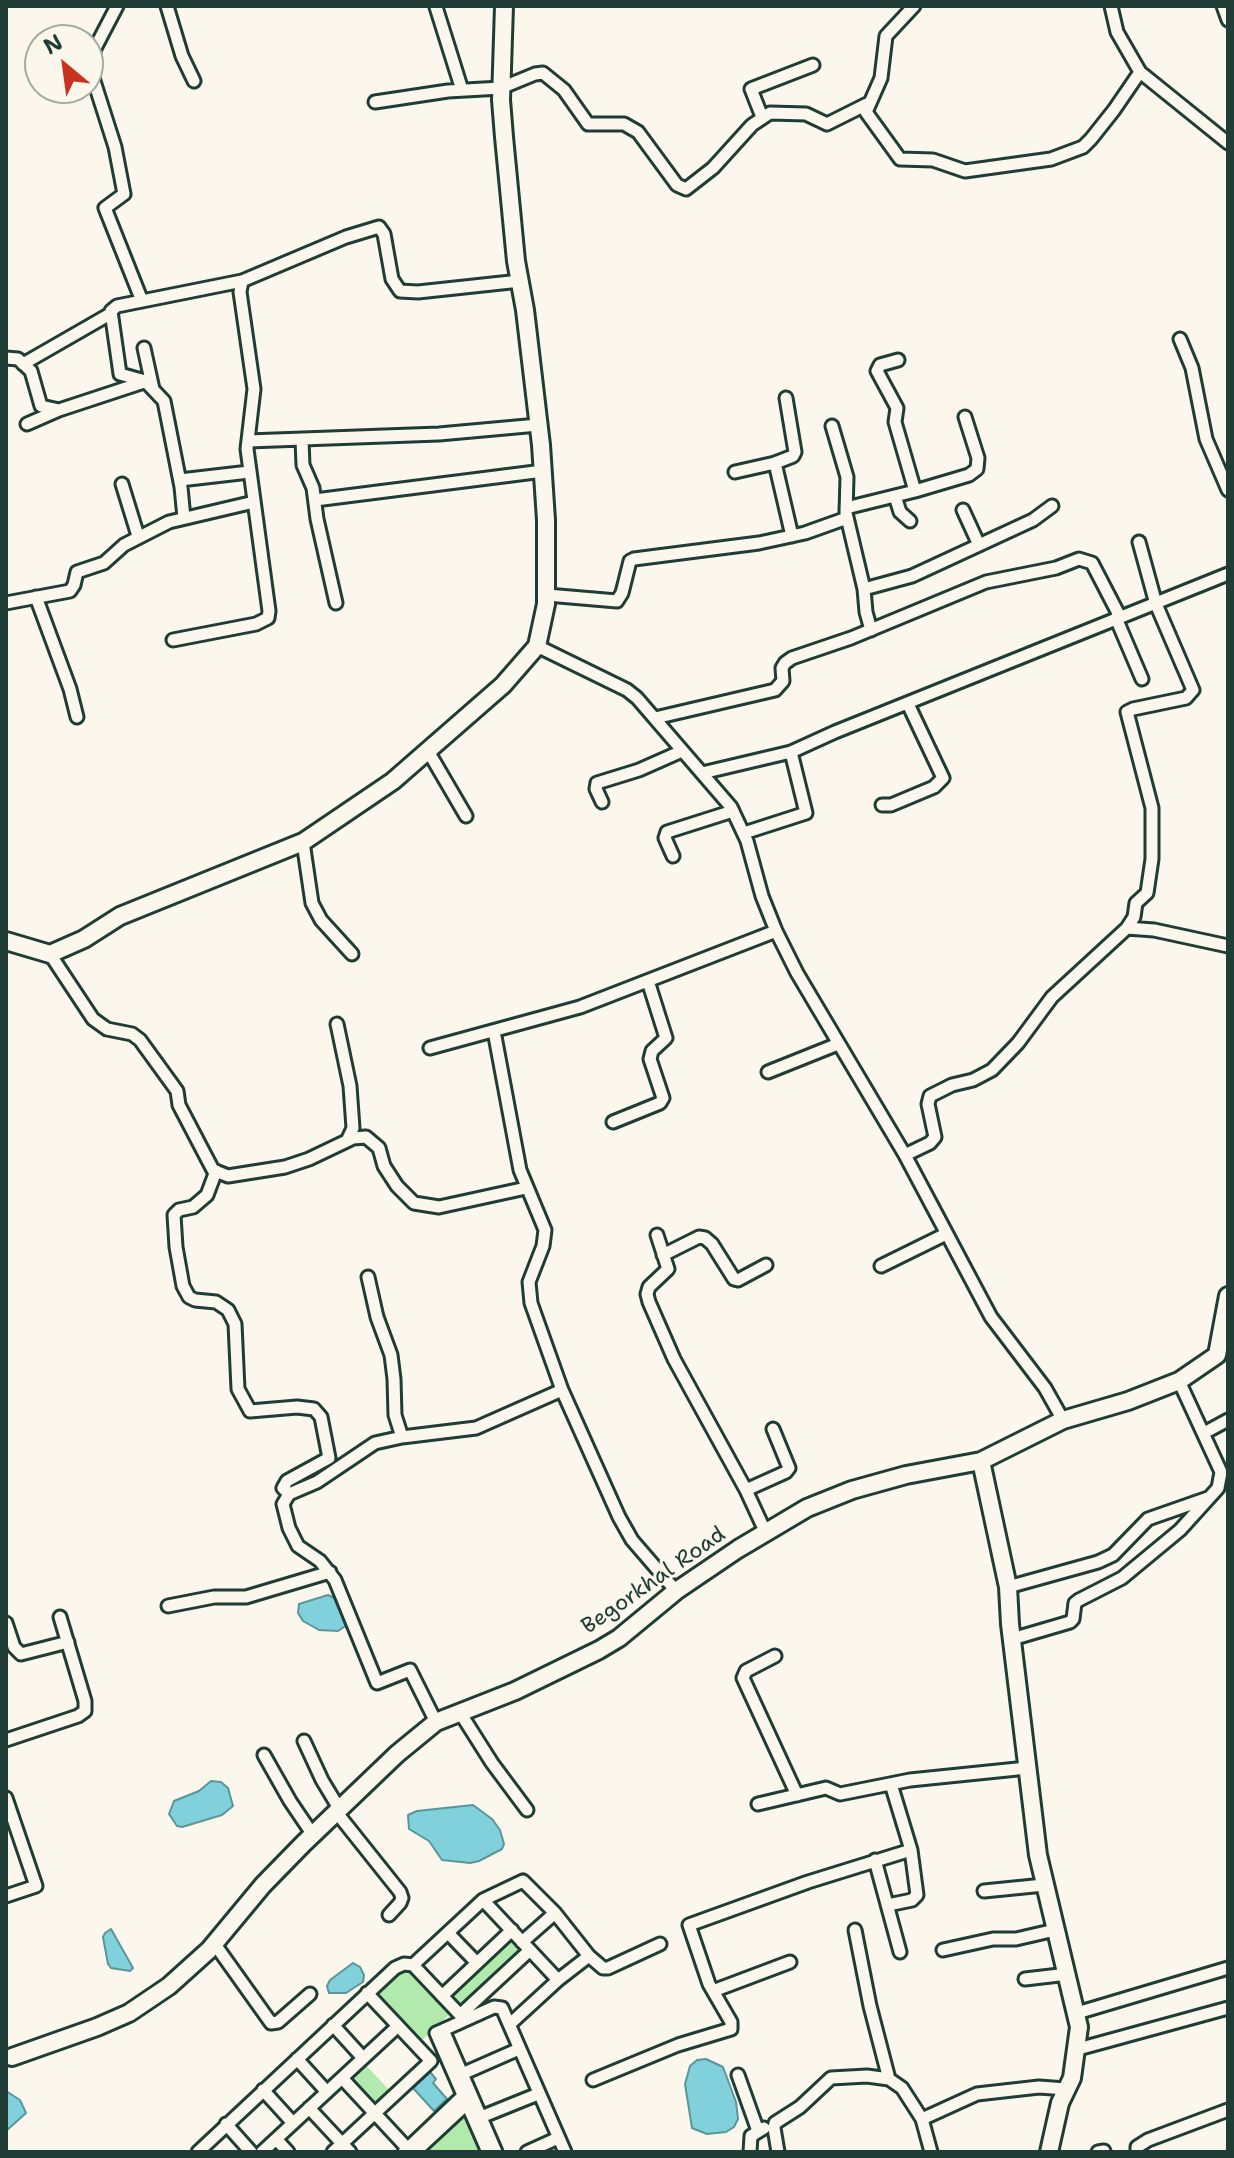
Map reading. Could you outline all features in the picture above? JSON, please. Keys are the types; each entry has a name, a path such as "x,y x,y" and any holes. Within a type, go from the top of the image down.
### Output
{"street":[{"path":"117,6 94,50 93,78 115,147 124,194 105,208 142,301"},
{"path":"167,6 182,56 194,81"},
{"path":"6,941 50,954 84,939 120,916 303,842 393,781 503,685 537,646 547,595 547,545 543,471 513,234 501,88 504,6"},
{"path":"914,6 886,36 881,78 867,104 868,117 900,159 933,160 959,170 1051,159 1083,147 1140,72"},
{"path":"1111,6 1117,32 1140,72 1228,143"},
{"path":"1223,6 1228,20"},
{"path":"436,7 462,90"},
{"path":"762,117 751,89 813,65"},
{"path":"375,102 501,88 535,74 550,76 588,124 624,124 638,132 677,185 686,189 713,168 762,117 774,112 806,114 827,124 867,104"},
{"path":"184,518 166,407 161,396 149,385 120,374 110,314 112,308 242,281 346,237 379,227 384,234 392,279 400,291 418,292 520,281"},
{"path":"173,640 256,624 268,618 268,597 249,472 248,441 254,389 240,292 242,281"},
{"path":"23,364 110,314"},
{"path":"1180,339 1192,368 1206,439 1228,490"},
{"path":"144,348 149,385"},
{"path":"6,358 18,359 31,371 41,406 59,410"},
{"path":"898,360 880,365 877,371 897,408 895,422 915,491"},
{"path":"27,424 59,410 149,385"},
{"path":"735,472 793,456 795,452 786,398"},
{"path":"547,595 617,601 630,561 634,559 792,536 895,496 969,475 977,469 978,458 965,417"},
{"path":"248,441 439,434 538,425"},
{"path":"832,426 847,477 846,513 871,630"},
{"path":"302,440 303,465 311,482 336,603"},
{"path":"775,463 792,536"},
{"path":"315,500 543,471"},
{"path":"180,480 249,472"},
{"path":"122,484 138,536"},
{"path":"895,496 900,512 910,521"},
{"path":"6,603 70,591 77,572 108,561 117,550 138,536 169,522 254,502"},
{"path":"864,589 912,576 1033,520 1052,506"},
{"path":"963,510 979,545"},
{"path":"905,1155 930,1143 935,1137 928,1104 930,1096 992,1070 1018,1043 1052,997 1127,928 1134,917 1136,903 1147,893 1154,830 1147,787 1127,712 1186,698 1193,690 1156,604 1139,542"},
{"path":"655,718 775,690 783,681 782,668 785,663 986,582 1056,568 1079,559 1092,563 1142,679"},
{"path":"702,773 791,752 1228,574"},
{"path":"36,597 70,689 77,717"},
{"path":"537,646 627,690 644,704 733,811 744,833 776,931 797,973 905,1155 991,1317 1045,1388 1063,1420"},
{"path":"882,805 891,805 934,787 943,778 908,704"},
{"path":"428,751 466,816"},
{"path":"602,802 596,789 597,783 639,770 682,751"},
{"path":"744,833 806,813 791,752"},
{"path":"673,856 665,838 667,832 733,811"},
{"path":"303,842 312,903 321,920 352,954"},
{"path":"1127,928 1154,930 1228,946"},
{"path":"430,1048 580,1007 776,931"},
{"path":"50,954 88,1013 100,1025 116,1032 132,1034 140,1040 177,1091 179,1105 205,1158 216,1171 228,1176 285,1167 366,1137 379,1148 390,1176 414,1203 439,1207 526,1188"},
{"path":"613,1122 660,1103 663,1098 650,1059 652,1051 666,1038 648,981"},
{"path":"337,1024 350,1086 353,1128 347,1142"},
{"path":"494,1031 520,1170 545,1237 529,1291 562,1390 632,1540 676,1591"},
{"path":"768,1072 838,1044"},
{"path":"216,1171 207,1195 193,1207 179,1210 174,1215 183,1286 189,1297 216,1302 228,1310 235,1324 238,1389 250,1411 297,1407 314,1409 321,1417 329,1458 287,1481 283,1488 289,1494"},
{"path":"881,1266 946,1234"},
{"path":"657,1235 668,1269 649,1287 649,1302 674,1359 765,1531"},
{"path":"663,1255 694,1238 705,1238 734,1279 766,1265"},
{"path":"368,1277 374,1308 391,1355 395,1415 402,1437"},
{"name":"Begorkhal Road","path":"8,2059 129,2013 169,1986 214,1943 263,1885 313,1835 397,1754 436,1722 461,1714 599,1650 619,1638 676,1591 765,1531 807,1508 852,1490 906,1475 981,1461 1063,1420 1128,1401 1179,1381 1217,1355 1228,1296"},
{"path":"1012,1639 1070,1622 1075,1615 1075,1603 1122,1578 1180,1530 1218,1488 1224,1469 1179,1381"},
{"path":"436,1722 410,1670 377,1683 330,1572 298,1546 283,1504 289,1494 317,1482 363,1449 402,1437 476,1428 562,1390"},
{"path":"1204,1433 1228,1420"},
{"path":"746,1490 789,1468 773,1429"},
{"path":"981,1461 1008,1587 1027,1768 1044,1885 1077,2013 1078,2049 1072,2078 1060,2103 1049,2152"},
{"path":"1008,1587 1098,1562 1113,1555 1148,1519 1209,1498"},
{"path":"168,1606 214,1597 246,1597 330,1572"},
{"path":"6,1740 85,1711 85,1701 60,1617"},
{"path":"6,1623 14,1647 21,1654 68,1642"},
{"path":"775,1656 746,1671 743,1678 797,1795"},
{"path":"461,1714 527,1810"},
{"path":"304,1741 338,1811 400,1892 400,1903 389,1915"},
{"path":"264,1755 313,1835"},
{"path":"758,1804 826,1788 840,1794 891,1784 1027,1768"},
{"path":"888,1905 912,1900 917,1895 911,1850 891,1784"},
{"path":"6,1798 36,1886 6,1896"},
{"path":"593,2080 678,2045 731,2029 731,2022 713,1991 689,1925 911,1850"},
{"path":"875,1860 900,1952"},
{"path":"413,1965 483,1900 523,1881 603,1968 660,1944"},
{"path":"984,1891 1044,1885"},
{"path":"483,1900 558,1980"},
{"path":"462,2018 555,1913"},
{"path":"442,1996 512,1930"},
{"path":"855,1930 889,2079"},
{"path":"943,1950 1055,1930"},
{"path":"448,1933 477,1963"},
{"path":"214,1943 271,2023 278,2022 310,1994"},
{"path":"510,2024 589,1956"},
{"path":"713,1991 790,1962"},
{"path":"198,2152 395,1968 404,1964 413,1965 462,2018"},
{"path":"1077,2013 1228,1968"},
{"path":"1025,1979 1068,1974"},
{"path":"309,2108 341,2149 431,2061 367,1993"},
{"path":"419,2049 462,2018 499,2006 510,2024 565,2152"},
{"path":"1078,2049 1228,2008"},
{"path":"333,2025 363,2058"},
{"path":"262,2152 398,2026"},
{"path":"440,2031 496,2152"},
{"path":"440,2031 488,2152"},
{"path":"462,2074 519,2049"},
{"path":"297,2059 327,2092"},
{"path":"738,2075 758,2131"},
{"path":"750,2152 751,2136 800,2107 831,2078 867,2076 889,2079 902,2088 922,2119 931,2152"},
{"path":"342,2078 409,2151 468,2097"},
{"path":"922,2119 977,2094 1039,2087 1066,2089"},
{"path":"263,2090 293,2123"},
{"path":"481,2117 538,2094"},
{"path":"1137,2152 1137,2147 1148,2140 1228,2110"},
{"path":"775,2123 778,2152"},
{"path":"226,2124 251,2152"},
{"path":"527,2152 558,2138"},
{"path":"276,2139 288,2152"}],"green space":[{"path":"512,1933 527,1949 460,2012 445,1996"},
{"path":"404,1966 450,2014 419,2043 374,1994"},
{"path":"362,2061 392,2093 374,2110 344,2078"},
{"path":"466,2109 484,2152 420,2152"}],"water":[{"path":"328,1595 337,1599 350,1623 338,1631 319,1630 303,1621 298,1613 299,1604"},
{"path":"211,1781 221,1782 228,1788 233,1806 222,1815 177,1826 169,1814 174,1801 199,1791"},
{"path":"473,1805 492,1819 500,1830 504,1844 502,1849 479,1861 442,1860 429,1841 409,1829 408,1815 417,1811"},
{"path":"111,1929 133,1968 130,1971 111,1968 108,1964 103,1937"},
{"path":"353,1963 360,1967 363,1982 346,1993 329,1993 327,1986 330,1980"},
{"path":"706,2059 723,2067 736,2102 738,2119 734,2127 726,2132 707,2134 692,2128 685,2084 690,2066 697,2060"},
{"path":"430,2072 436,2079 433,2083 447,2099 434,2111 413,2088"},
{"path":"6,2091 20,2100 26,2113 6,2131"}]}
